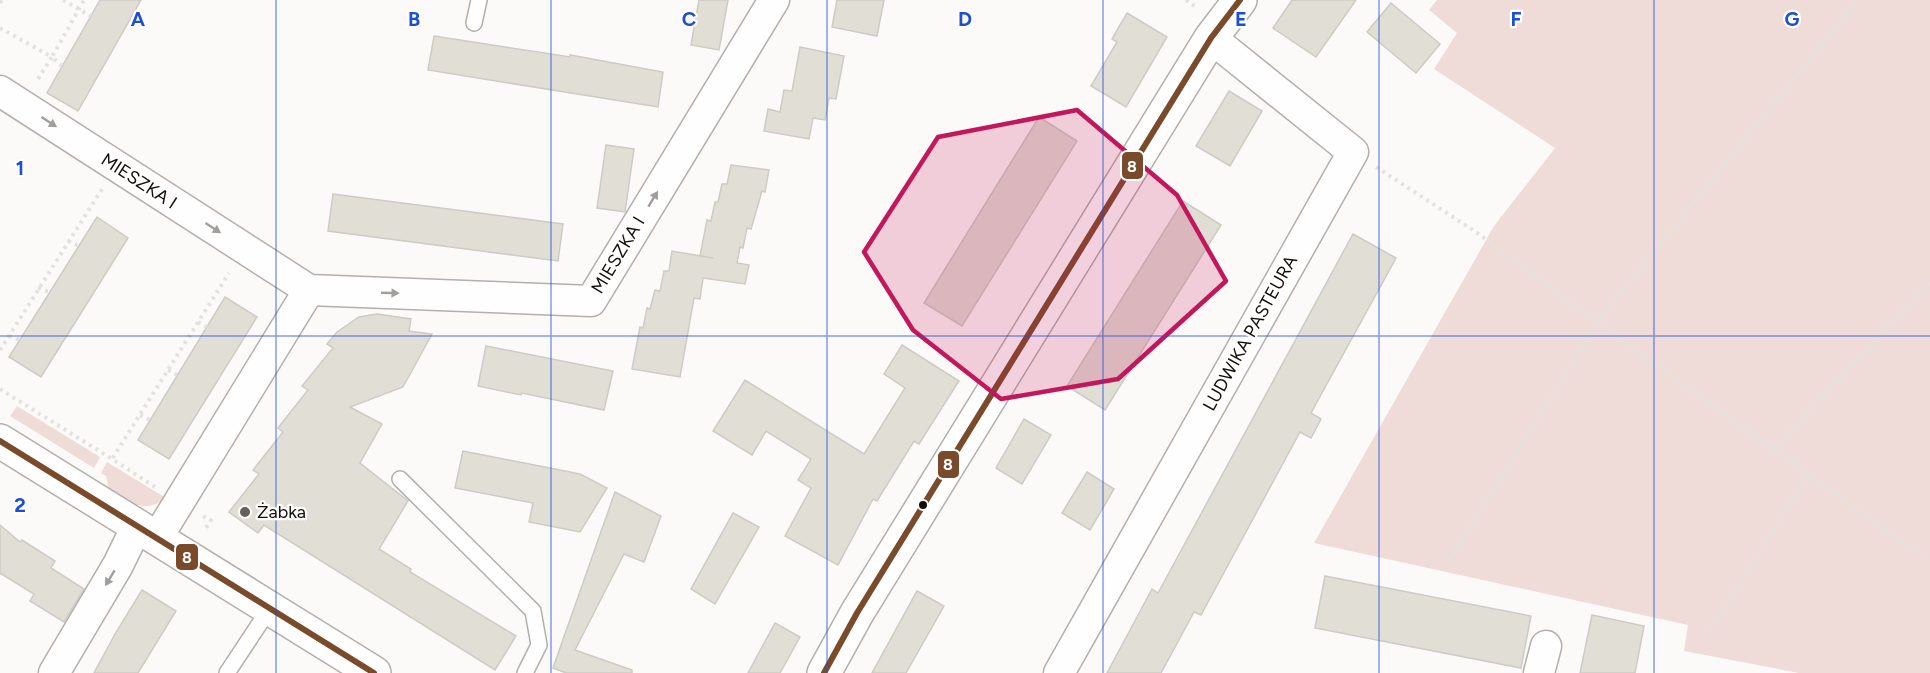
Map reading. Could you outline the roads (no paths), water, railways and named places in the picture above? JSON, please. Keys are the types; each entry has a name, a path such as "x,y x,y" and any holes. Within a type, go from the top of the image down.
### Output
{"street":[{"name":"MIESZKA I","path":"0,91 309,290 591,301 774,0"},
{"path":"824,673 857,613 1211,38 1240,0"},
{"name":"LUDWIKA PASTEURA","path":"1059,673 1353,152 1211,38"},
{"path":"54,673 118,565 147,532 309,290"},
{"path":"0,441 374,673"}],"lane":[{"path":"474,23 478,0"},
{"path":"400,479 533,610 539,645 525,673"},
{"path":"227,673 270,608"}],"place":[{"name":"Żabka","path":"245,512"}]}
